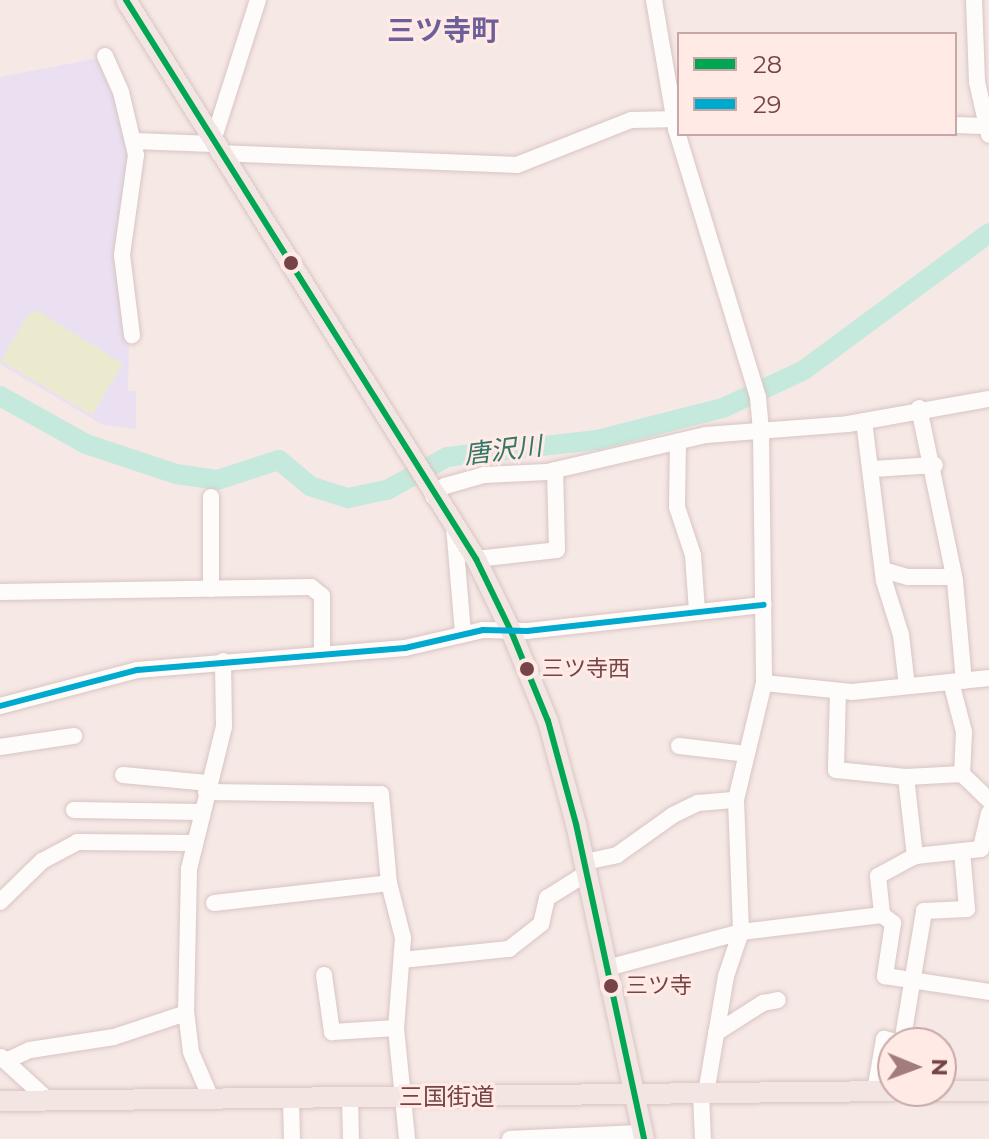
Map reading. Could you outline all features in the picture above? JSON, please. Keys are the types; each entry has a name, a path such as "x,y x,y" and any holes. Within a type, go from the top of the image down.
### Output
{"main road":[{"path":"126,0 215,148 433,496 476,559 511,631 548,721 586,868 643,1136"},
{"name":"三国街道","path":"0,1101 635,1097 877,1091"},
{"path":"957,1091 989,1091"}],"street":[{"path":"215,148 258,0"},
{"path":"135,141 517,165 631,120 676,119 654,0"},
{"path":"957,125 988,129 977,82 974,0"},
{"path":"105,56 135,141 134,190 122,255 132,335"},
{"path":"680,136 720,286 758,397 761,432 758,505 764,605 764,683 736,800 741,932 726,976 704,1094 703,1139"},
{"path":"433,496 445,486 484,475 555,470 678,442 864,421 919,408 989,399"},
{"path":"919,408 935,465 953,577 964,732 962,774"},
{"path":"864,421 873,469 883,570 907,686"},
{"path":"678,442 677,507 693,555 697,611"},
{"path":"873,469 935,465"},
{"path":"476,559 557,550 555,470"},
{"path":"211,497 211,589"},
{"path":"454,526 463,634"},
{"path":"883,570 908,577 953,577"},
{"path":"0,592 311,587 322,596 322,654"},
{"path":"0,706 105,676 223,661 437,644 463,634 764,605"},
{"path":"212,1101 191,1052 186,1013 193,843 224,726 223,661"},
{"path":"764,683 838,691 989,678"},
{"path":"838,691 836,770 906,777 962,774 989,800"},
{"path":"0,747 74,736"},
{"path":"679,746 747,754"},
{"path":"123,775 206,787 381,794 389,883 400,917 402,960 396,1028 406,1097 407,1139"},
{"path":"906,777 915,856"},
{"path":"402,960 509,949 541,924 547,898 586,868 617,855 673,815 698,803 736,800"},
{"path":"74,810 201,812"},
{"path":"882,915 878,876 915,856 981,849 989,813"},
{"path":"0,902 42,861 77,842 193,843"},
{"path":"904,1027 924,911 967,909 962,851"},
{"path":"214,903 389,883"},
{"path":"607,968 741,932 882,915 893,923 885,976 989,992"},
{"path":"324,975 332,1032 396,1028"},
{"path":"716,1033 763,1003 778,1000"},
{"path":"3,1058 30,1050 114,1037 186,1013"},
{"path":"3,1058 49,1101"},
{"path":"350,1098 351,1139"},
{"path":"291,1099 292,1139"},
{"path":"510,1139 643,1136"}],"shaded area":[{"path":"94,59 104,63 116,92 129,158 125,338 129,344 128,391 136,391 136,429 103,425 0,364 0,77"},
{"path":"38,311 123,364 92,415 1,361 28,315"}],"waterway":[{"name":"唐沢川","path":"0,396 86,444 176,474 217,480 279,460 310,486 348,498 387,490 447,457 597,440 723,408 804,370 989,233"}],"transit line":[{"name":"28","path":"126,0 476,559 511,631 548,721 576,824 644,1139"},
{"name":"29","path":"0,706 137,670 405,648 483,630 527,631 764,605"}],"place":[{"name":"三ツ寺西","path":"527,669"},
{"name":"三ツ寺","path":"611,986"}],"district":[{"name":"三ツ寺町","path":"443,30"}]}
